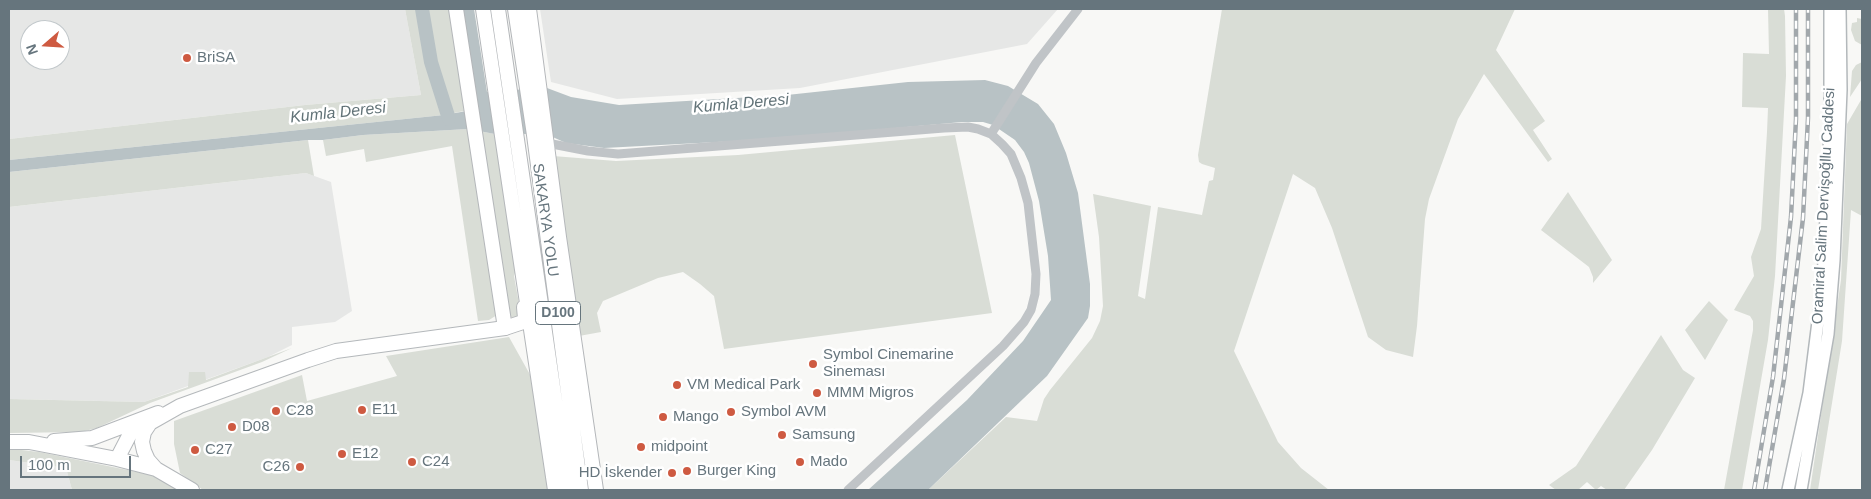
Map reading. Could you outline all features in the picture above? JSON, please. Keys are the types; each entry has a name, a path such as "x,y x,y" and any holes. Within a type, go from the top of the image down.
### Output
{"main road":[{"path":"456,9 505,328"},
{"path":"484,9 555,490"},
{"path":"490,9 506,65"},
{"name":"D100","path":"498,9 568,490"},
{"name":"SAKARYA YOLU","path":"515,9 542,137 581,490"},
{"path":"522,9 531,83"},
{"path":"530,9 531,83"},
{"name":"Oramiral Salim Dervişoğllu Caddesi","path":"1788,490 1808,393 1823,282 1830,129 1830,9"},
{"name":"Oramiral Salim Dervişoğllu Caddesi","path":"1801,490 1828,334 1833,270 1841,96 1840,9"},
{"path":"542,137 596,490"},
{"path":"9,442 92,438 336,351 505,328 523,322 525,318 520,286 522,268"},
{"path":"505,328 520,330 527,335 534,348"},
{"path":"121,460 139,434 150,423 180,406"},
{"path":"121,460 134,430 145,421 163,412"},
{"path":"150,423 144,432 142,442 148,460 156,469"},
{"path":"29,442 121,460 156,469 192,490"}],"street":[{"path":"992,132 1036,63 1078,9"},
{"path":"542,137 588,151 618,154 944,128 973,128 992,132 1011,154 1028,203 1036,274 1035,294 1031,310 1024,322 1003,346 848,490"}],"shaded area":[{"path":"9,9 405,9 421,95 305,105 9,139"},
{"path":"405,9 450,9 464,111 444,115 9,160 9,139 305,105 421,95"},
{"path":"540,9 1058,9 1027,44 800,88 617,99 551,82"},
{"path":"1222,9 1515,9 1496,50 1545,121 1533,130 1552,159 1548,162 1484,74 1458,119 1429,199 1425,219 1413,357 1386,350 1368,337 1332,228 1315,188 1293,174 1234,351 1278,442 1301,468 1329,490 928,490 1006,417 1037,421 1044,399 1092,338 1100,321 1103,306 1099,237 1093,194 1151,206 1138,296 1145,299 1158,207 1202,215 1209,181 1213,180 1215,168 1199,162 1198,155"},
{"path":"1768,9 1784,9 1785,16 1786,76 1775,276 1768,340 1742,490 1724,490 1753,330 1753,321 1750,316 1734,310 1754,276 1751,257 1761,229 1767,132 1768,108 1742,107 1743,53 1769,54"},
{"path":"1857,18 1862,19 1862,45 1855,41 1851,30 1852,23 1857,22"},
{"path":"1862,62 1862,79 1850,97 1852,71 1856,65"},
{"path":"1861,100 1862,216 1851,210 1842,341 1818,490 1810,490 1841,280 1847,124"},
{"path":"468,129 497,315 489,320 478,321 452,146 366,162 364,149 326,156 323,140 363,135"},
{"path":"478,131 496,134 517,266 514,276 521,315 514,318 511,317 508,309"},
{"path":"955,135 992,313 724,349 714,296 683,272 658,278 603,301 597,313 601,332 579,336 553,156 616,161 738,155"},
{"path":"308,140 314,176 306,173 9,207 9,172"},
{"path":"306,173 331,182 352,311 335,322 292,327 292,345 268,357 144,402 9,399 9,207"},
{"path":"1568,192 1612,260 1593,283 1589,267 1541,230"},
{"path":"1709,301 1728,320 1705,360 1685,330"},
{"path":"1661,335 1683,370 1695,378 1652,450 1624,490 1607,490 1601,486 1596,490 1587,482 1578,490 1556,490 1549,485 1576,466"},
{"path":"509,337 533,380 549,490 203,490 180,473 174,444 174,421 302,375 307,401 397,376 386,356"},
{"path":"292,348 262,362 150,403 97,428 81,432 9,433 9,399 144,402 188,387 189,372 205,372 206,380"},
{"path":"9,450 39,452 157,476 182,490 72,490 66,468 9,460"},
{"path":"9,460 66,468 72,490 9,490"}],"water":[{"name":"Kumla Deresi","path":"462,9 474,9 487,92 527,89 539,85 571,97 619,105 787,95 908,82 985,80 1008,86 1038,104 1054,124 1066,153 1078,193 1090,284 1088,318 1047,376 928,490 868,490 967,400 1023,341 1051,300 1048,256 1039,201 1029,163 1015,140 993,125 983,122 962,122 774,139 604,148 566,143 546,134 495,134 468,129 308,140 9,172 9,160 444,115 478,109"}],"waterway":[{"path":"422,9 431,62 449,119"}],"railway":[{"path":"1754,490 1773,377 1791,217 1796,119 1796,9"},
{"path":"1765,490 1784,379 1803,218 1808,118 1808,9"}],"place":[{"name":"BriSA","path":"187,58"},
{"name":"Symbol Cinemarine Sineması","path":"813,364"},
{"name":"VM Medical Park","path":"677,385"},
{"name":"MMM Migros","path":"817,393"},
{"name":"E11","path":"362,410"},
{"name":"C28","path":"276,411"},
{"name":"Symbol AVM","path":"731,412"},
{"name":"Mango","path":"663,417"},
{"name":"D08","path":"232,427"},
{"name":"Samsung","path":"782,435"},
{"name":"midpoint","path":"641,447"},
{"name":"C27","path":"195,450"},
{"name":"E12","path":"342,454"},
{"name":"C24","path":"412,462"},
{"name":"Mado","path":"800,462"},
{"name":"C26","path":"300,467"},
{"name":"Burger King","path":"687,471"},
{"name":"HD İskender","path":"672,473"}]}
